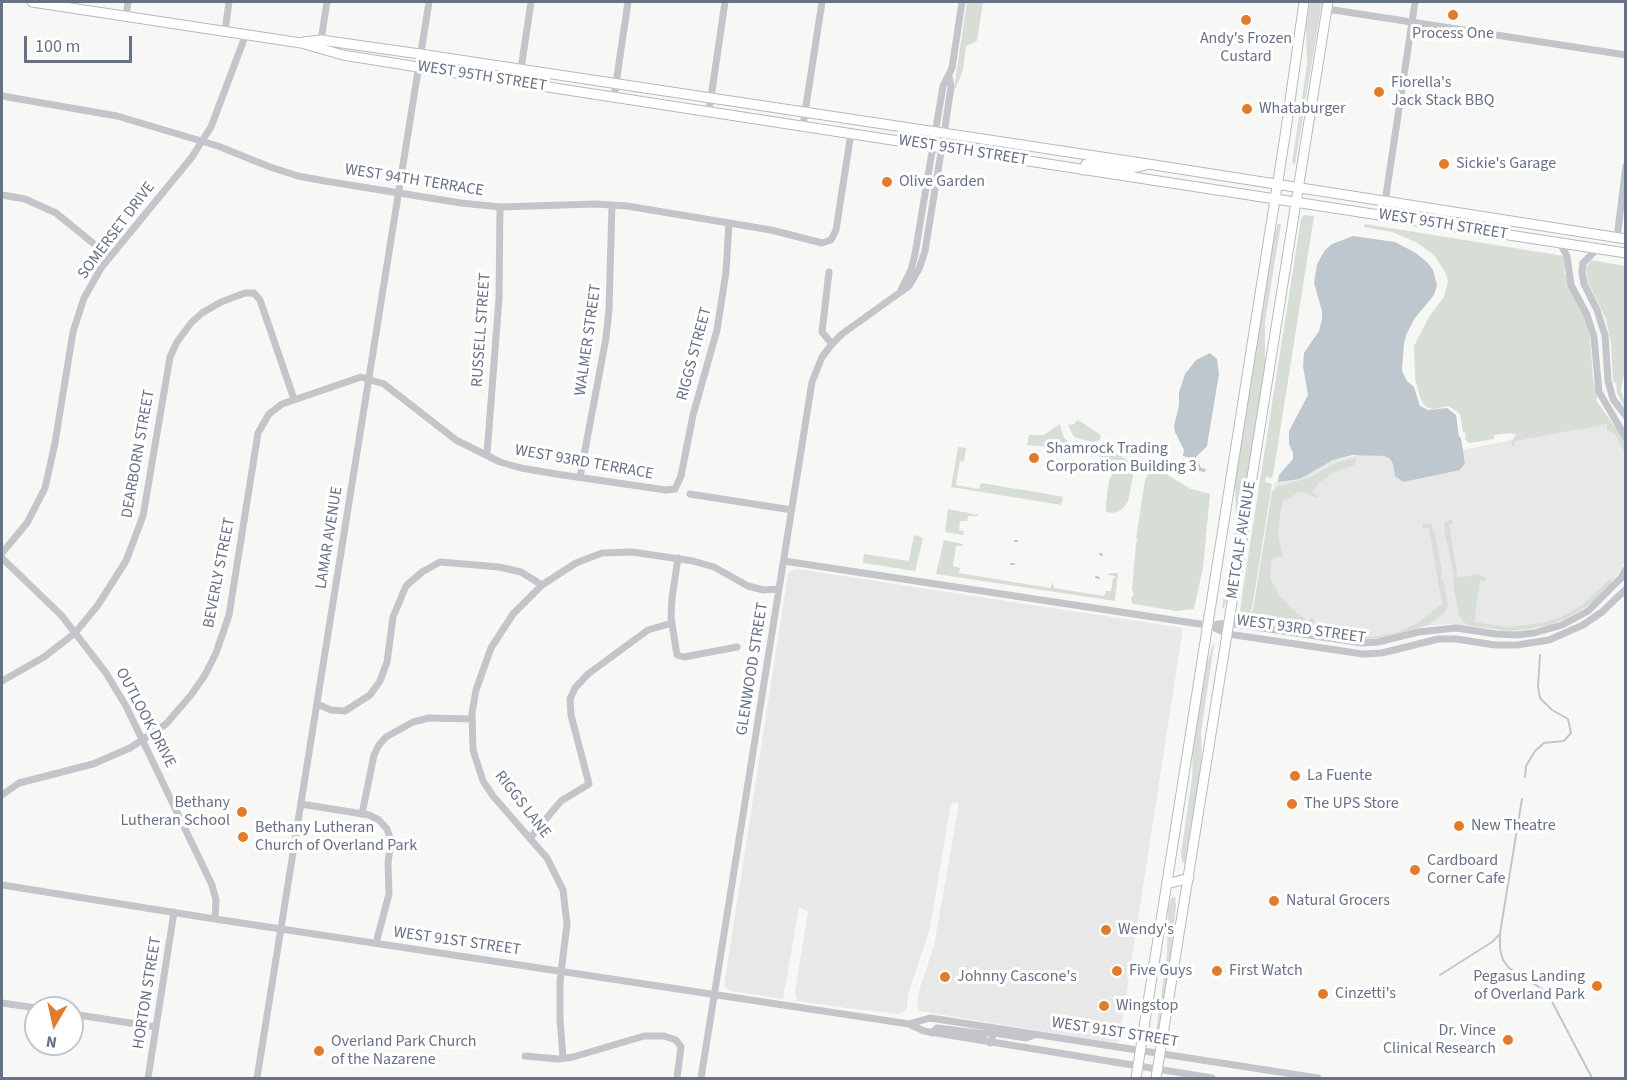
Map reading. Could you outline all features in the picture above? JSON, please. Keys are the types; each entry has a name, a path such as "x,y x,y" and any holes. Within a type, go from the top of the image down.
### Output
{"main road":[{"name":"WEST 95TH STREET","path":"32,2 301,43 344,55 418,67 1626,253"},
{"name":"METCALF AVENUE","path":"1136,1078 1275,200 1304,2"},
{"name":"METCALF AVENUE","path":"1157,1074 1327,5"},
{"name":"WEST 95TH STREET","path":"301,43 321,40 420,54 1621,238"},
{"path":"1083,170 1086,164 1130,169 1148,164"},
{"path":"1167,884 1189,878"},
{"path":"1167,884 1187,888"}],"street":[{"path":"126,16 128,2"},
{"path":"225,31 229,2"},
{"path":"321,40 327,2"},
{"name":"LAMAR AVENUE","path":"257,1078 429,2"},
{"path":"519,82 531,2"},
{"path":"614,97 628,2"},
{"path":"709,111 725,2"},
{"path":"803,125 822,2"},
{"path":"830,272 822,332 832,344 901,290 912,265 951,87 949,76 962,2"},
{"path":"1385,202 1415,2"},
{"path":"1327,5 1412,22 1626,55"},
{"name":"SOMERSET DRIVE","path":"2,553 27,523 45,488 77,316 95,276 192,157 202,141 210,127 246,34"},
{"name":"WEST 94TH TERRACE","path":"2,96 117,116 202,141 298,176 500,207 612,205 729,223 822,243 831,240 836,230 851,133"},
{"path":"1621,238 1626,166"},
{"path":"2,195 25,199 56,213 110,257"},
{"name":"WALMER STREET","path":"580,477 607,327 611,285 612,205"},
{"name":"RUSSELL STREET","path":"487,454 499,298 500,207"},
{"name":"RIGGS STREET","path":"675,489 681,476 693,415 717,330 726,278 729,223"},
{"path":"1560,243 1567,256 1571,285 1584,309 1594,337 1599,392 1626,438"},
{"path":"1598,248 1583,263 1582,272 1584,284 1605,335 1608,381 1613,399 1626,416"},
{"name":"DEARBORN STREET","path":"2,681 44,657 75,633 116,580 135,540 143,516 167,372 177,342 186,328 202,313 221,302 245,293 255,293 260,300 294,399"},
{"path":"1584,309 1594,304"},
{"name":"GLENWOOD STREET","path":"701,1078 813,382 822,357 832,344"},
{"name":"BEVERLY STREET","path":"2,795 19,783 93,764 111,757 143,740 178,711 205,675 229,615 258,433 262,424 275,409 294,399 351,378 362,376 369,378"},
{"name":"WEST 93RD TERRACE","path":"369,378 384,384 456,440 500,462 521,468 666,490 675,489"},
{"path":"690,494 792,510"},
{"name":"RIGGS LANE","path":"563,1058 560,1007 561,971 567,924 562,890 547,858 493,796 483,781 473,750 472,719 476,690 491,648 513,614 542,585 576,563 602,554 632,552 678,558 708,565 748,586 764,590 779,589"},
{"name":"OUTLOOK DRIVE","path":"2,558 37,591 75,633 106,673 131,714 212,885 216,900 215,919"},
{"path":"678,558 672,598 672,623 677,655 684,657 737,647"},
{"name":"WEST 93RD STREET","path":"784,561 1208,625 1229,623 1362,643 1378,642 1418,632 1456,628 1520,635 1547,630 1568,622 1597,603 1623,580 1626,569"},
{"path":"317,704 331,710 345,711 370,695 380,681 387,663 393,616 406,586 422,572 440,562 499,567 521,572 542,585"},
{"name":"WEST 93RD STREET","path":"1208,625 1228,634 1364,654 1382,653 1438,639 1456,639 1495,645 1521,644 1549,640 1583,625 1602,612 1626,589"},
{"path":"530,838 561,801 589,784 572,715 570,699 575,688 588,674 648,630 672,623"},
{"path":"1520,635 1521,644"},
{"path":"362,814 374,755 386,737 413,722 429,718 472,719"},
{"path":"301,804 362,814 379,820 387,829 391,842 388,863 389,894 376,943"},
{"name":"WEST 91ST STREET","path":"2,885 909,1024 932,1033 1138,1066 1157,1074 1212,1078"},
{"name":"HORTON STREET","path":"148,1078 174,912"},
{"path":"2,1003 24,1006"},
{"path":"84,1016 156,1027"},
{"name":"WEST 91ST STREET","path":"909,1024 930,1018 1318,1078"},
{"path":"932,1033 937,1028 985,1035 990,1032 991,1028"},
{"path":"990,1043 994,1033 1026,1038 1036,1034"},
{"path":"525,1056 563,1058 644,1036 664,1036 676,1040 681,1047 677,1078"}],"shaded area":[{"path":"967,2 983,2 977,41 966,46 963,70 954,88"},
{"path":"1310,2 1322,2 1295,164 1292,163 1307,65 1306,26"},
{"path":"1304,215 1314,216 1274,469 1272,478 1266,477 1265,482 1272,484 1252,609 1244,618 1240,610 1244,582 1301,219"},
{"path":"1278,224 1281,224 1265,322 1265,366 1230,588 1224,608 1222,608 1236,523 1235,481 1273,240"},
{"path":"1365,224 1564,256 1566,265 1564,273 1585,317 1590,337 1596,400 1623,438 1625,453 1615,434 1607,430 1607,424 1515,441 1514,448 1511,442 1516,435 1511,433 1494,435 1494,439 1469,443 1464,438 1466,437 1460,414 1449,406 1433,409 1426,407 1421,400 1415,379 1414,346 1430,315 1444,297 1448,281 1445,272 1434,255 1416,242 1392,232 1364,227"},
{"path":"1353,236 1395,242 1416,253 1433,270 1437,285 1434,295 1415,318 1407,333 1402,371 1407,381 1414,387 1420,406 1428,410 1447,408 1456,415 1465,463 1460,470 1403,482 1395,476 1390,459 1384,456 1352,455 1333,460 1300,479 1278,482 1279,475 1293,459 1289,444 1289,431 1308,395 1303,366 1304,353 1319,331 1322,319 1314,283 1317,264 1325,250 1332,244"},
{"path":"1591,260 1625,266 1626,363 1621,391 1625,408 1617,393 1616,383 1613,382 1611,344 1606,319 1587,281 1586,268"},
{"path":"1210,353 1217,359 1219,374 1207,446 1196,457 1201,468 1206,469 1205,472 1199,471 1191,458 1183,456 1184,450 1174,426 1179,405 1179,392 1185,374 1196,360"},
{"path":"1078,420 1101,435 1100,440 1093,442 1074,437 1068,425"},
{"path":"1610,420 1625,444 1625,562 1616,578 1604,592 1586,607 1565,619 1528,630 1504,631 1448,624 1425,626 1367,639 1251,622 1275,482 1300,479 1333,460 1364,454 1384,456 1390,459 1395,475 1460,470 1465,463 1463,450"},
{"path":"1060,424 1063,436 1070,444 1069,449 1027,445 1029,435 1044,435"},
{"path":"1105,446 1135,465 1128,502 1114,513 1106,512 1106,504 1109,480 1118,466 1097,455 1079,451 1080,448 1096,450"},
{"path":"958,447 966,448 964,462 960,461 956,485 979,489 981,483 1063,497 1061,505 951,487"},
{"path":"1357,458 1355,465 1332,473 1320,482 1312,492 1317,498 1303,492 1297,493 1288,500 1284,499 1281,508 1278,533 1283,558 1277,556 1272,559 1270,579 1280,596 1293,610 1308,621 1314,618 1313,627 1247,618 1246,615 1253,610 1272,491 1279,486 1309,478 1338,462"},
{"path":"1149,467 1154,467 1191,489 1210,494 1203,568 1194,609 1176,611 1132,602 1138,539 1136,539"},
{"path":"948,509 973,515 978,514 978,516 968,516 967,521 960,521 959,530 964,531 963,535 945,532"},
{"path":"1451,519 1454,522 1449,525 1456,578 1478,574 1486,578 1485,581 1480,581 1474,622 1508,627 1542,623 1561,617 1581,606 1611,578 1611,584 1586,607 1548,626 1511,631 1467,625 1459,616 1454,576 1445,535 1444,523"},
{"path":"1423,524 1431,524 1435,535 1442,572 1440,579 1443,579 1448,606 1444,613 1434,621 1430,621 1428,625 1379,638 1356,639 1327,633 1324,629 1326,623 1328,624 1327,630 1347,635 1372,637 1395,633 1416,624 1442,604 1429,528 1423,528"},
{"path":"914,535 923,538 915,571 863,563 864,554 909,561"},
{"path":"944,540 963,544 956,546 953,566 960,568 959,573 1050,588 1053,582 1054,588 1104,596 1106,591 1111,591 1113,578 1115,578 1115,576 1108,575 1109,573 1118,573 1115,601 936,574"},
{"path":"797,569 1183,628 1119,1042 919,1011 917,1003 919,991 934,946 959,803 953,802 950,808 930,928 904,1012 899,1014 797,1001 795,992 808,912 799,907 783,999 730,991 724,986 788,574"},
{"path":"1213,644 1201,732 1202,766 1185,863 1182,862 1181,853 1192,778 1193,748 1206,666"},
{"path":"1172,897 1175,897 1176,906 1168,980 1158,1038 1155,1038 1167,955 1168,909"}],"waterway":[{"path":"1525,777 1526,766 1535,751 1544,743 1564,741 1571,733 1568,719 1552,710 1540,698 1538,687 1540,655"},
{"path":"1522,799 1500,933 1500,949 1503,960 1509,968 1547,992 1592,1078"},
{"path":"1440,975 1492,942 1500,934"}],"place":[{"name":"Process One","path":"1453,15"},
{"name":"Andy's Frozen Custard","path":"1246,20"},
{"name":"Fiorella's Jack Stack BBQ","path":"1379,92"},
{"name":"Whataburger","path":"1247,109"},
{"name":"Sickie's Garage","path":"1444,164"},
{"name":"Olive Garden","path":"887,182"},
{"name":"Shamrock Trading Corporation Building 3","path":"1034,458"},
{"name":"La Fuente","path":"1295,776"},
{"name":"The UPS Store","path":"1292,804"},
{"name":"Bethany Lutheran School","path":"242,812"},
{"name":"New Theatre","path":"1459,826"},
{"name":"Bethany Lutheran Church of Overland Park","path":"243,837"},
{"name":"Cardboard Corner Cafe","path":"1415,870"},
{"name":"Natural Grocers","path":"1274,901"},
{"name":"Wendy's","path":"1106,930"},
{"name":"Five Guys","path":"1117,971"},
{"name":"First Watch","path":"1217,971"},
{"name":"Johnny Cascone's","path":"945,977"},
{"name":"Pegasus Landing of Overland Park","path":"1597,986"},
{"name":"Cinzetti's","path":"1323,994"},
{"name":"Wingstop","path":"1104,1006"},
{"name":"Dr. Vince Clinical Research","path":"1508,1040"},
{"name":"Overland Park Church of the Nazarene","path":"319,1051"}]}
